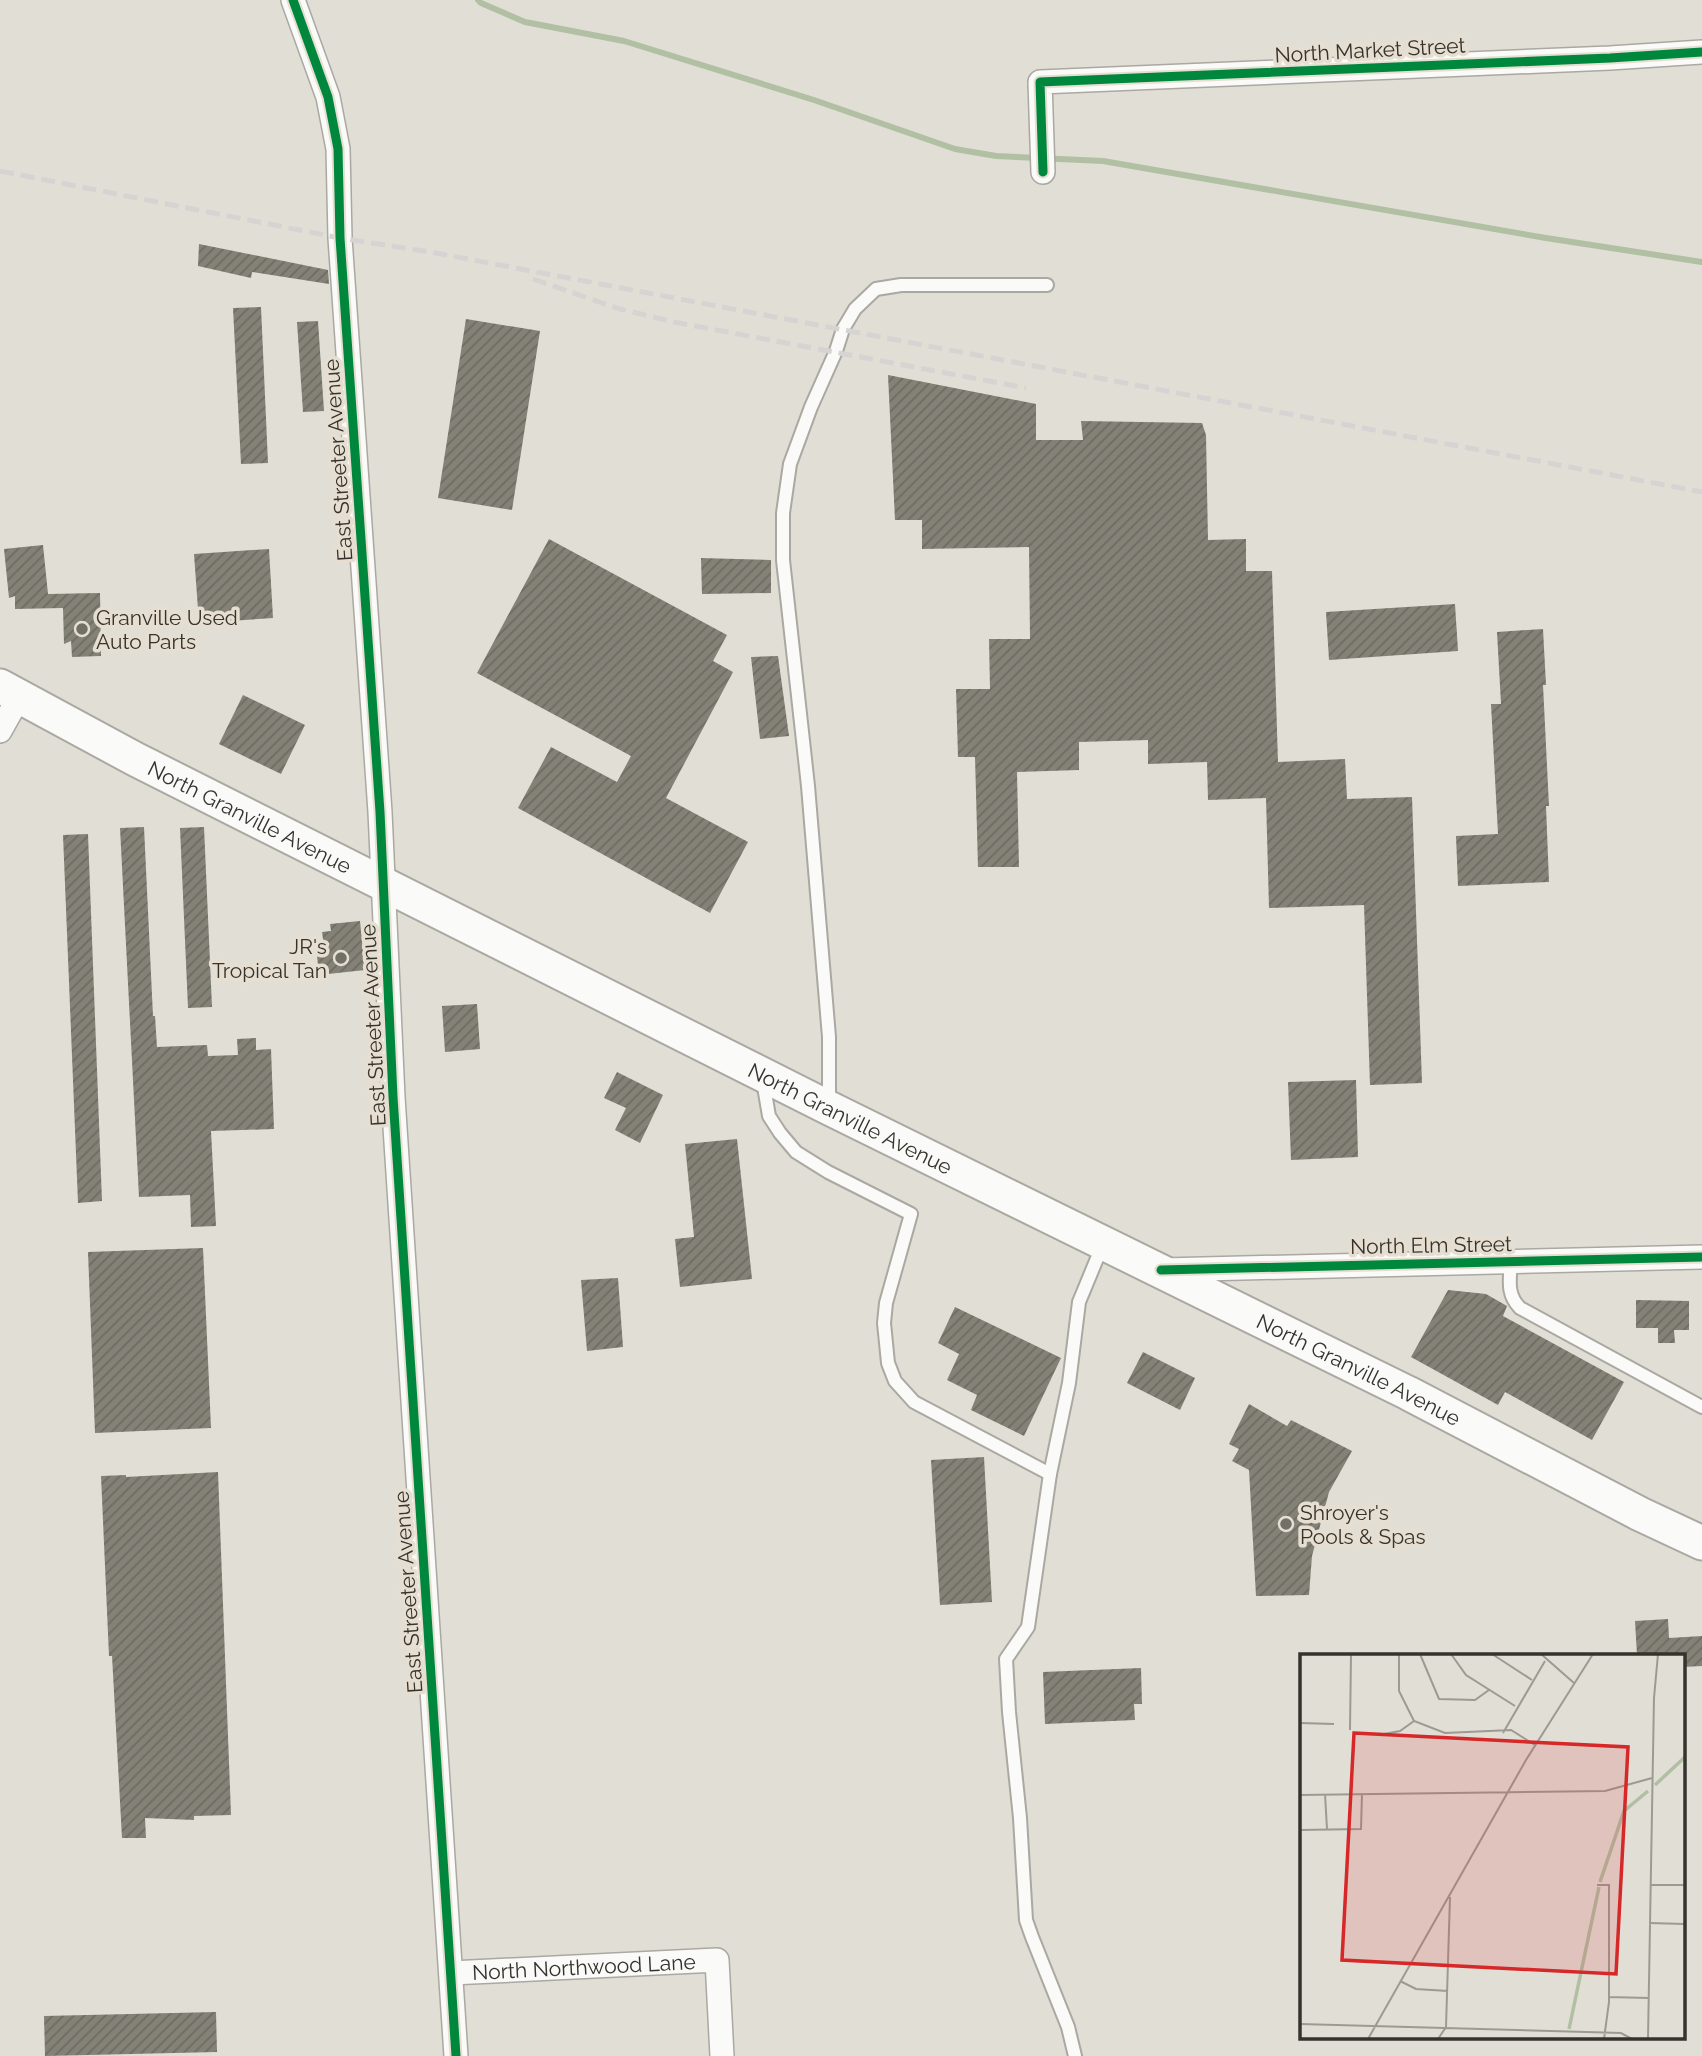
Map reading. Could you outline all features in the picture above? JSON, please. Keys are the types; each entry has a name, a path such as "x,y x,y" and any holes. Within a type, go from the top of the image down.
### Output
{"main road":[{"name":"North Granville Avenue","path":"10,691 135,759 829,1108 1408,1392 1640,1514 1702,1543"}],"street":[{"name":"East Streeter Avenue","path":"293,0 328,97 338,149 340,237 384,883 393,1097 456,2056"},
{"name":"North Market Street","path":"1043,172 1040,82 1702,52"},
{"path":"0,731 10,691"},
{"name":"North Elm Street","path":"1161,1270 1702,1257"},
{"name":"North Northwood Lane","path":"451,1973 717,1960 722,2056"}],"lane":[{"path":"829,1108 829,1037 808,786 783,560 783,513 790,464 843,329 855,309 876,289 901,285 1047,285"},
{"path":"762,1073 769,1116 796,1152 828,1172 911,1214 886,1303 884,1323 888,1363 895,1381 914,1402 1050,1474"},
{"path":"1076,2056 1068,2027 1026,1920 1006,1658 1028,1627 1050,1474 1069,1383 1079,1302 1103,1244"},
{"path":"1511,1261 1509,1288 1512,1300 1520,1308 1702,1407"}],"building":[{"path":"199,244 328,270 329,284 252,272 251,278 198,266"},
{"path":"261,307 268,463 241,464 233,308"},
{"path":"466,319 540,331 512,510 438,498"},
{"path":"318,321 324,411 303,412 297,322"},
{"path":"888,375 1036,404 1036,440 1083,440 1081,421 1202,423 1206,435 1208,540 1246,539 1246,571 1272,571 1278,762 1345,759 1347,799 1412,797 1422,1083 1370,1085 1364,905 1269,908 1266,798 1208,800 1207,762 1148,764 1148,740 1079,742 1079,770 1017,772 1019,867 978,867 975,757 958,757 956,689 990,689 989,639 1030,639 1029,547 922,549 922,520 895,520"},
{"path":"549,539 727,635 713,661 733,672 666,798 748,842 710,913 518,808 551,747 617,782 631,756 477,673"},
{"path":"43,545 48,594 100,593 101,656 72,657 71,641 64,644 63,608 15,609 15,596 9,598 4,549"},
{"path":"269,549 273,618 199,623 194,554"},
{"path":"701,558 771,560 771,593 702,594"},
{"path":"1455,604 1458,651 1329,660 1326,612"},
{"path":"1543,629 1549,882 1458,886 1456,836 1498,834 1491,704 1501,704 1497,632"},
{"path":"778,656 789,736 760,739 751,657"},
{"path":"243,695 305,725 281,774 219,744"},
{"path":"144,827 153,1016 157,1047 207,1045 208,1056 238,1055 237,1039 256,1038 256,1050 271,1049 274,1129 211,1131 216,1226 191,1227 190,1195 139,1197 120,828"},
{"path":"204,827 212,1007 188,1008 180,828"},
{"path":"88,834 102,1201 78,1203 63,835"},
{"name":"JR's Tropical Tan","path":"360,921 365,970 319,975 316,946 324,946 322,932 331,931 330,924"},
{"path":"477,1004 480,1049 445,1052 442,1006"},
{"path":"617,1072 663,1095 640,1143 615,1130 626,1108 604,1098"},
{"path":"1356,1080 1358,1157 1291,1160 1288,1082"},
{"path":"737,1139 752,1279 680,1287 675,1239 694,1237 685,1144"},
{"path":"203,1248 211,1428 95,1433 88,1252"},
{"path":"618,1278 623,1347 587,1351 581,1280"},
{"path":"1448,1290 1486,1294 1507,1306 1503,1316 1624,1382 1592,1440 1505,1392 1498,1405 1411,1357"},
{"path":"1636,1300 1689,1301 1689,1330 1674,1330 1675,1343 1658,1343 1658,1328 1636,1328"},
{"path":"955,1307 1061,1358 1024,1436 971,1410 977,1395 947,1380 959,1354 938,1343"},
{"path":"1143,1352 1195,1378 1180,1410 1127,1383"},
{"name":"Shroyer's Pools & Spas","path":"1249,1404 1287,1426 1291,1420 1352,1451 1329,1492 1312,1556 1309,1595 1256,1596 1249,1470 1232,1461 1239,1449 1229,1444"},
{"path":"984,1457 992,1602 940,1605 931,1460"},
{"path":"218,1472 231,1815 194,1816 194,1820 145,1818 146,1838 122,1838 112,1656 109,1656 101,1476"},
{"path":"1668,1619 1669,1638 1702,1636 1702,1666 1684,1667 1684,1654 1637,1654 1635,1621"},
{"path":"1141,1668 1142,1704 1134,1704 1135,1720 1045,1724 1043,1672"},
{"path":"216,2012 217,2052 45,2056 44,2016"}],"waterway":[{"path":"478,0 525,22 624,41 814,100 955,149 996,156 1103,161 1546,238 1702,262"}],"railway":[{"path":"0,171 340,238 436,253 1702,492"},
{"path":"533,279 620,309 674,322 1026,388"}],"cycle path":[{"path":"293,0 328,97 338,149 340,238 380,812 393,1097 456,2056"},
{"path":"1043,172 1040,82 1702,52"},
{"path":"1161,1270 1702,1257"}],"place":[{"name":"Granville Used Auto Parts","path":"82,629"},
{"name":"JR's Tropical Tan","path":"341,958"},
{"name":"Shroyer's Pools & Spas","path":"1286,1524"}]}
